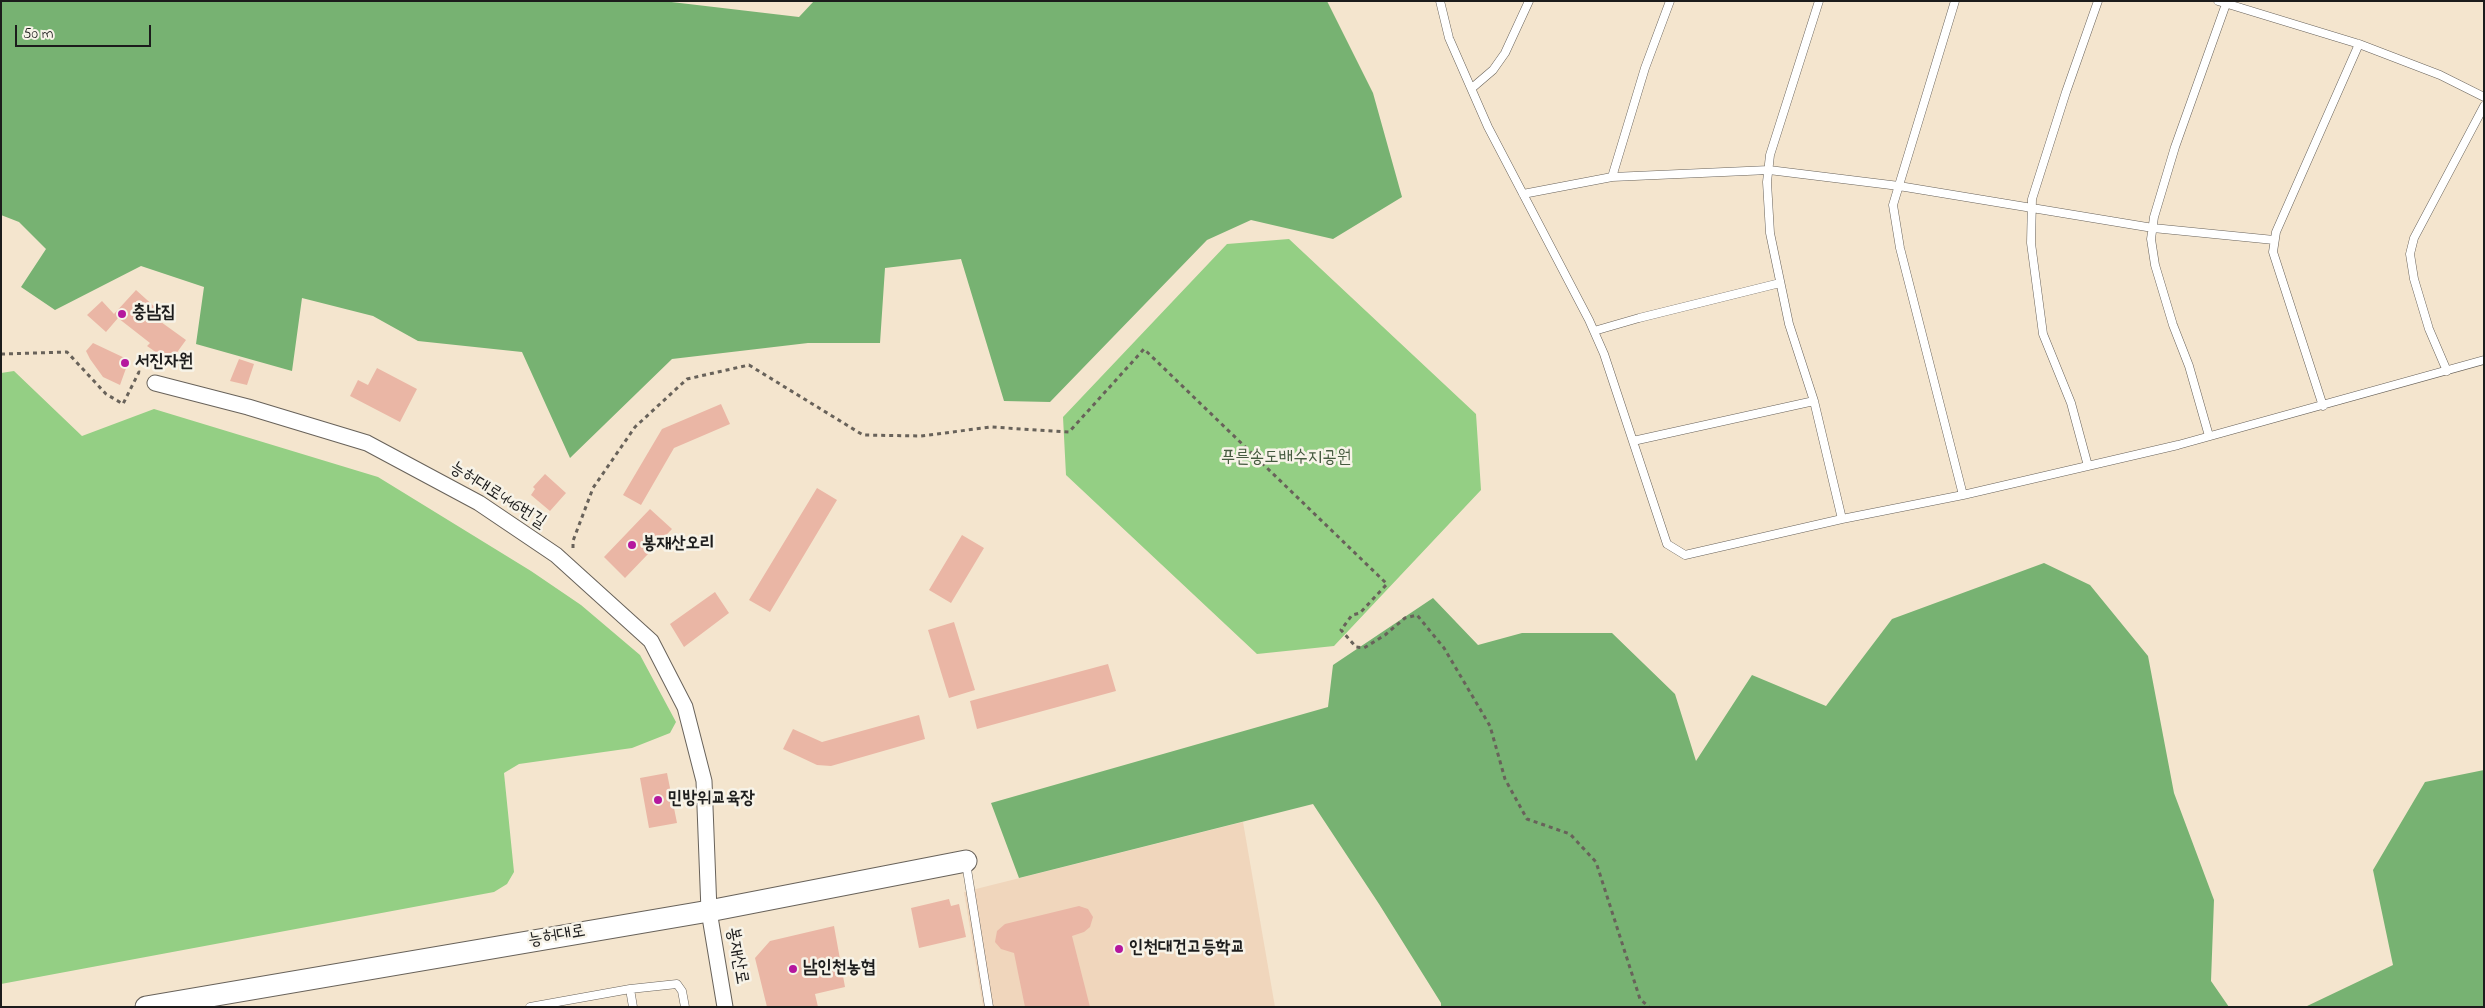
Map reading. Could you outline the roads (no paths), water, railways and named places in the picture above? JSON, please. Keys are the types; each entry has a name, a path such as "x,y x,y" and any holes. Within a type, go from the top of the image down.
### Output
{"main road":[{"name":"능허대로","path":"146,1007 709,911 966,861"}],"street":[{"name":"능허대로446번길","path":"155,383 248,407 367,443 479,503 556,555 651,642 685,707 704,781 709,911"},
{"name":"봉재산로","path":"709,911 725,1007"}],"lane":[{"path":"1440,1 1449,38 1488,127 1594,331 1604,354 1667,544 1685,555 1842,518 1963,495 2088,466 2323,406 2484,360"},
{"path":"1472,88 1493,70 1505,53 1529,1"},
{"path":"1612,177 1645,68 1670,1"},
{"path":"1819,1 1770,155 1768,170 1770,233 1789,324 1814,402 1842,518"},
{"path":"1955,1 1893,206 1900,248 1963,495"},
{"path":"2088,466 2071,402 2043,334 2031,243 2032,199 2066,92 2098,1"},
{"path":"2218,1 2359,44 2440,75 2484,97"},
{"path":"2209,436 2189,366 2173,325 2154,265 2151,239 2175,147 2226,4"},
{"path":"2323,406 2273,252 2274,240 2359,44"},
{"path":"2447,371 2429,329 2414,279 2410,254 2414,238 2484,106"},
{"path":"1523,194 1612,177 1768,170 1899,186 2153,228 2274,240"},
{"path":"1594,331 1780,283"},
{"path":"1633,440 1814,402"},
{"path":"966,861 989,1007"},
{"path":"530,1007 630,989 677,984 682,991 685,1007"},
{"path":"630,989 633,1007"}],"place":[{"name":"충남집","path":"122,314"},
{"name":"서진자원","path":"125,363"},
{"name":"봉재산오리","path":"632,545"},
{"name":"민방위교육장","path":"658,800"},
{"name":"인천대건고등학교","path":"1119,949"},
{"name":"남인천농협","path":"793,969"}],"park label":[{"name":"푸른송도배수지공원","path":"1286,459"}]}
